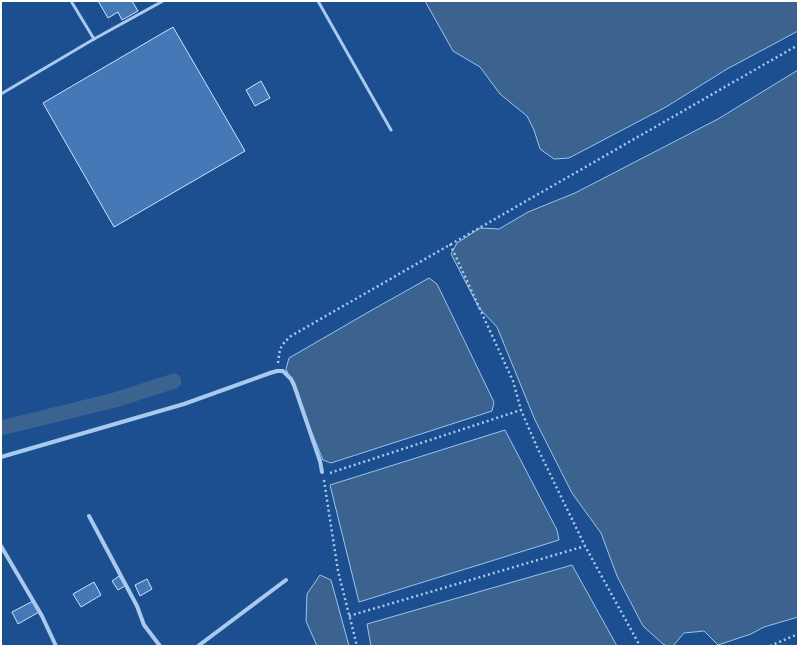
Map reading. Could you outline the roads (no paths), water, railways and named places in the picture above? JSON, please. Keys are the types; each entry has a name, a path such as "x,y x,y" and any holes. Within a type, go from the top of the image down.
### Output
{"street":[{"path":"1,457 184,404 270,373 283,371 291,379 294,385 320,460 322,474"},
{"path":"89,516 137,606 144,625 160,646"},
{"path":"1,546 42,616 56,646"},
{"path":"198,646 286,580"}],"lane":[{"path":"71,1 94,39"},
{"path":"1,94 158,2 163,1"},
{"path":"318,1 391,130"}],"water":[{"path":"425,1 798,1 798,31 727,69 666,107 569,158 554,159 540,149 534,130 527,116 500,94 480,67 453,51"},
{"path":"798,70 798,617 764,627 751,634 718,645 704,631 684,633 673,646 667,646 643,626 617,576 601,533 572,493 535,420 497,327 479,308 451,254 457,243 480,228 499,229 528,212 575,193 718,119"},
{"path":"429,278 437,284 494,402 492,411 331,463 323,460 286,369 289,358"},
{"path":"505,430 557,530 559,540 359,602 330,485"},
{"path":"572,565 617,646 371,646 367,624"},
{"path":"320,575 331,580 349,646 317,646 306,621 307,594"}],"waterway":[{"path":"1,428 115,400 174,381"}]}
